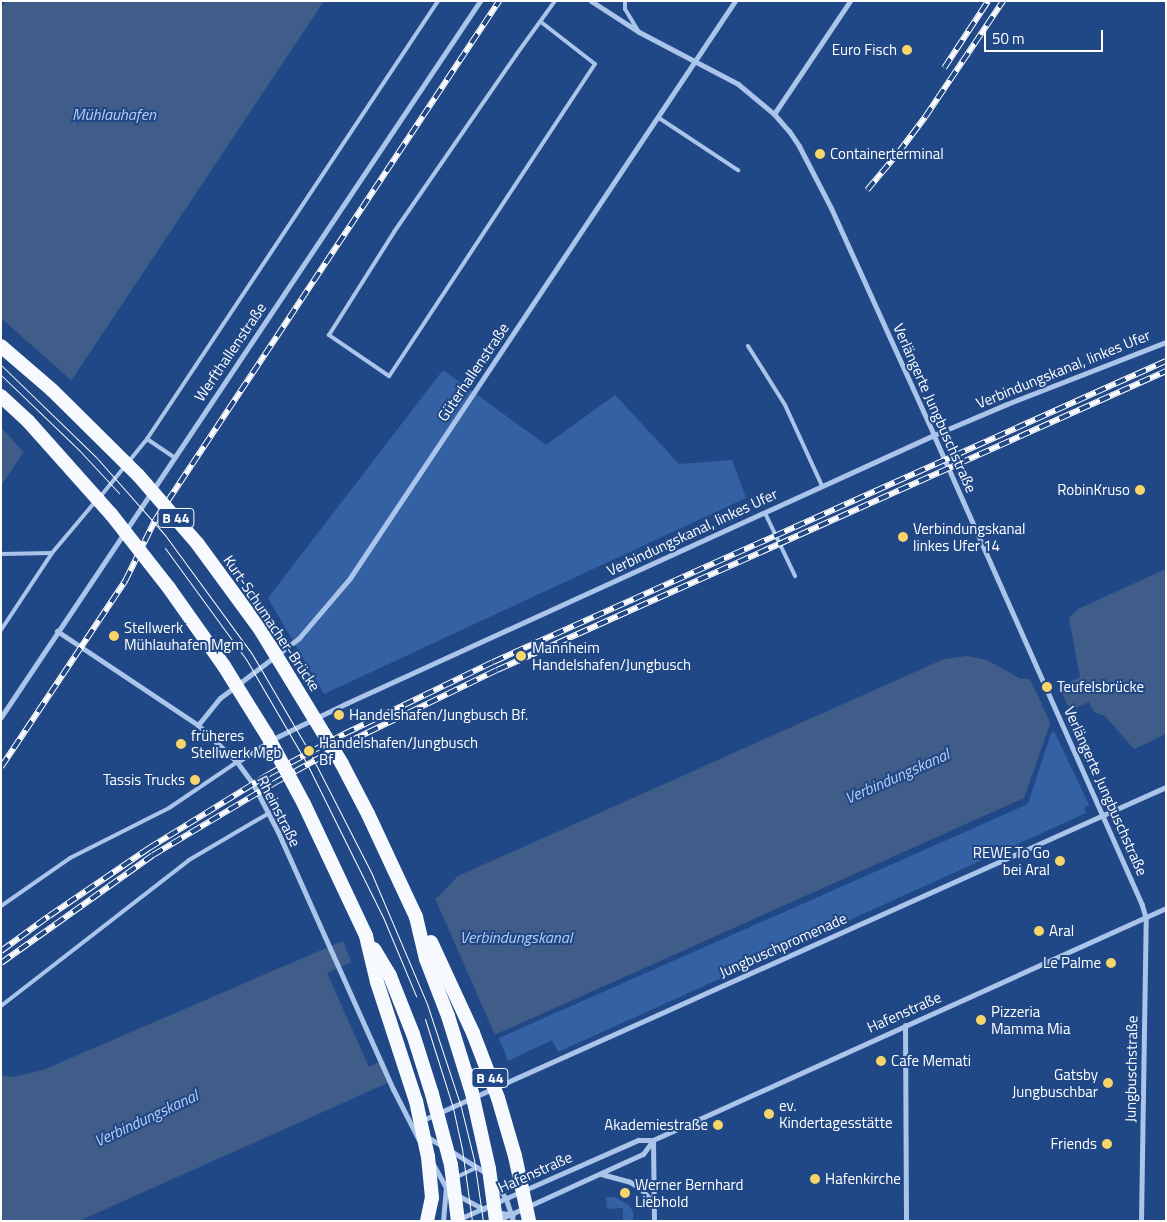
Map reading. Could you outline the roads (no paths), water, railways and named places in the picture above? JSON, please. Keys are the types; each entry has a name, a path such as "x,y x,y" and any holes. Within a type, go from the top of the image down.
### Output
{"highway":[{"name":"Kurt-Schumacher-Brücke","path":"1,346 52,390 138,475 197,543 234,590 260,629 342,764 368,814 416,917"},
{"path":"1,396 28,421 111,514 169,588 224,666 267,735 304,804 366,936 390,976 413,1034 432,1094 450,1166 457,1221"},
{"path":"416,917 426,958 448,1016 472,1093 489,1169 496,1221"},
{"name":"B 44","path":"416,917 431,942 473,1033 498,1098 515,1156 530,1221"},
{"path":"366,936 377,982 416,1101 428,1157 436,1221"},
{"path":"427,1221 432,1198"}],"street":[{"name":"Werfthallenstraße","path":"1,717 480,1"},
{"name":"Verlängerte Jungbuschstraße","path":"591,1 639,32 738,84 774,114 799,146 831,208 934,435 1104,816 1146,917"},
{"name":"Güterhallenstraße","path":"198,725 220,698 299,638 350,578 659,118 734,1"},
{"path":"774,114 850,1"},
{"name":"Verbindungskanal, linkes Ufer","path":"237,762 275,738 347,703 934,435 1007,404 1166,342"},
{"name":"Rheinstraße","path":"57,631 198,725 237,762 253,784 269,813 411,1126"},
{"name":"Jungbuschpromenade","path":"411,1126 1166,788"},
{"name":"Hafenstraße","path":"457,1221 638,1140 653,1140 1166,908"},
{"name":"Jungbuschstraße","path":"1141,1221 1146,917"},
{"path":"905,1025 906,1221"},
{"path":"411,1126 491,1176 506,1198 513,1218"},
{"path":"411,1126 446,1187 465,1201 483,1209 513,1218"},
{"path":"653,1140 654,1221"},
{"name":"Hafenstraße","path":"496,1221 513,1218 643,1154 653,1140"},
{"path":"600,1174 628,1181 639,1187 654,1203"},
{"path":"443,1221 446,1187"}],"lane":[{"path":"1,630 52,553 147,439 438,1"},
{"path":"540,22 595,64 389,376 329,335 394,232 540,22 555,1"},
{"path":"625,1 625,9 639,32"},
{"path":"659,118 738,170"},
{"path":"748,346 785,405 822,486"},
{"path":"147,439 175,458"},
{"path":"765,513 795,576"},
{"path":"1,554 52,553"},
{"path":"1,906 70,858 169,808 237,762"},
{"path":"1,1006 189,860 269,813"},
{"path":"446,1187 457,1177 478,1167"}],"water":[{"name":"Mühlauhafen","path":"6,1 324,1 1,486 1,8"},
{"name":"Verbindungskanal","path":"1166,569 1166,734 1134,749 1105,716 1094,712 1089,702 1049,720 1050,724 1024,798 79,1221 1,1221 1,1075 13,1077 43,1070 340,942 438,897 458,876 944,659 967,656 987,660 1021,679 1030,679 1038,696 1080,677 1069,618 1078,609"}],"tram line":[{"path":"1,365 96,457 165,535 252,654 309,751 371,872 427,1004 461,1107 474,1160 483,1221"},
{"path":"1,375 79,450 119,493"},
{"path":"165,548 246,659 307,764 383,917 416,996"},
{"path":"425,1019 453,1108 462,1149 472,1221"}],"railway":[{"path":"1,767 125,581 155,520 499,1"},
{"path":"944,68 988,1"},
{"path":"867,190 925,117 1003,1"},
{"path":"1,951 149,848 271,773 344,734 493,662 1166,361"},
{"path":"1,963 153,855 348,742 497,670 1166,371"}],"place":[{"name":"Euro Fisch","path":"907,50"},
{"name":"Containerterminal","path":"820,154"},
{"name":"RobinKruso","path":"1140,490"},
{"name":"Verbindungskanal linkes Ufer 14","path":"903,537"},
{"name":"Stellwerk Mühlauhafen Mgm","path":"114,636"},
{"name":"Mannheim Handelshafen/Jungbusch","path":"521,656"},
{"name":"Teufelsbrücke","path":"1047,687"},
{"name":"Handelshafen/Jungbusch Bf.","path":"339,715"},
{"name":"früheres Stellwerk Mgb","path":"181,744"},
{"name":"Handelshafen/Jungbusch Bf","path":"309,751"},
{"name":"Tassis Trucks","path":"195,780"},
{"name":"REWE To Go bei Aral","path":"1060,861"},
{"name":"Aral","path":"1039,931"},
{"name":"Le Palme","path":"1111,963"},
{"name":"Pizzeria Mamma Mia","path":"981,1020"},
{"name":"Cafe Memati","path":"881,1061"},
{"name":"Gatsby Jungbuschbar","path":"1108,1083"},
{"name":"ev. Kindertagesstätte","path":"769,1114"},
{"name":"Akademiestraße","path":"718,1125"},
{"name":"Friends","path":"1107,1144"},
{"name":"Hafenkirche","path":"815,1179"},
{"name":"Werner Bernhard Liebhold","path":"625,1193"}]}
